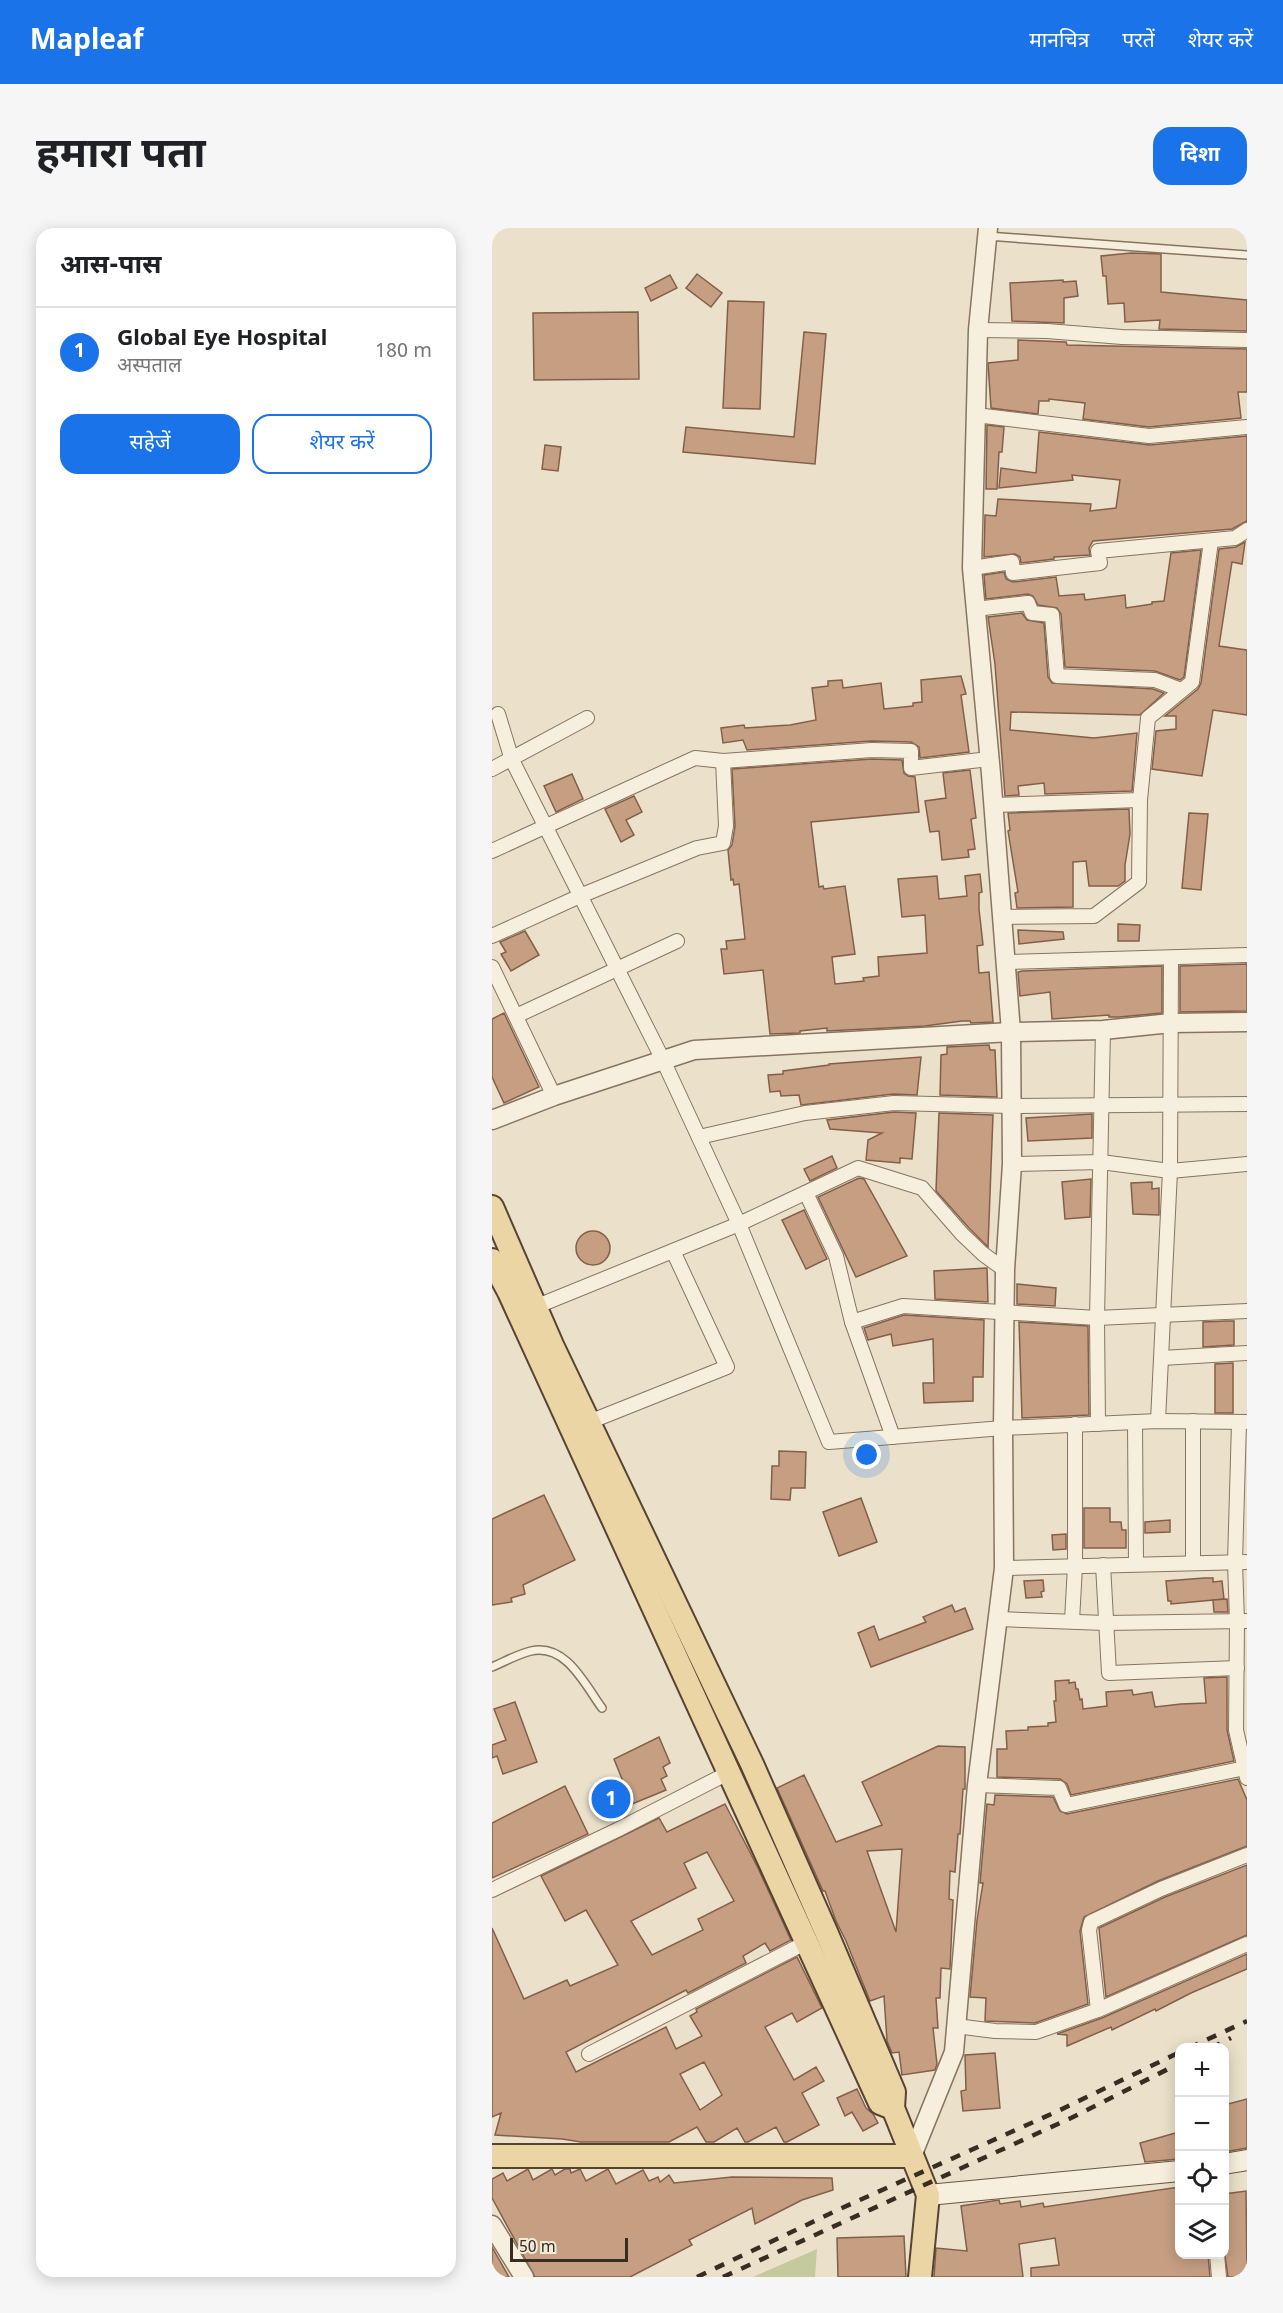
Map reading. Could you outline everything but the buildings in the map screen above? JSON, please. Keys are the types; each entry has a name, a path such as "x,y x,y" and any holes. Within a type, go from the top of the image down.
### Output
{"main road":[{"path":"492,1207 535,1307 752,1764 894,2092 893,2108 928,2194 920,2277"},
{"path":"492,1260 509,1292 730,1772 880,2103 893,2108"},
{"path":"492,2156 912,2156"},
{"path":"1229,2163 1247,2160"},
{"path":"928,2194 1175,2171"}],"street":[{"path":"912,2156 954,2052 977,1785 1004,1568 1005,1270 1012,1164 1011,1032 972,568 978,330 988,232"},
{"path":"978,330 1247,340"},
{"path":"976,415 1149,436 1247,428"},
{"path":"972,568 1012,562 1013,573 1100,562 1098,551 1235,538 1247,530"},
{"path":"1002,917 1094,916 1139,882 1140,800 1148,718 1191,682 1211,541"},
{"path":"975,609 1028,603 1032,613 1052,615 1057,676 1155,680 1181,690"},
{"path":"498,714 512,760 663,1060 740,1224 829,1442 1075,1424 1158,1421 1243,1423 1242,1621 1237,1668 1236,1731 1246,1773 1066,1805 1059,1788 977,1785"},
{"path":"492,769 587,718"},
{"path":"492,851 694,758 723,761 872,750 910,751 911,768 989,759"},
{"path":"492,936 580,896 697,848 723,843 726,826 723,761"},
{"path":"993,805 1140,800"},
{"path":"516,1016 677,941"},
{"path":"1006,962 1247,956"},
{"path":"1158,1421 1170,1171 1171,959"},
{"path":"492,967 554,1096"},
{"path":"492,1120 554,1096 694,1050 1011,1032 1103,1030 1171,1023 1247,1022"},
{"path":"1098,1424 1097,1318 1103,1030"},
{"path":"699,1137 805,1113 894,1103 1011,1106 1247,1104"},
{"path":"1012,1164 1101,1162 1170,1171 1247,1164"},
{"path":"535,1307 740,1224 858,1168 922,1188 962,1234 983,1254 1005,1270"},
{"path":"806,1193 836,1256 852,1322 893,1437"},
{"path":"589,1422 727,1367 673,1251"},
{"path":"852,1322 903,1306 1097,1318 1247,1311"},
{"path":"1162,1358 1247,1353"},
{"path":"1193,1421 1193,1563"},
{"path":"1135,1422 1136,1564"},
{"path":"1072,1622 1075,1566 1075,1424"},
{"path":"1004,1568 1241,1562"},
{"path":"1103,1565 1109,1673 1237,1668"},
{"path":"999,1619 1105,1623 1242,1621"},
{"path":"492,1890 730,1772"},
{"path":"1098,2010 1089,1930 1091,1922 1161,1889 1247,1855"},
{"path":"589,2054 807,1942"},
{"path":"956,2026 995,2031 1036,2032 1098,2010 1247,1944"},
{"path":"494,2233 524,2277"},
{"path":"1217,2259 1220,2277"}],"lane":[{"path":"988,232 1247,255"},
{"path":"492,1667 532,1650 555,1652 566,1659 602,1708"}],"green space":[{"path":"817,2249 815,2277 753,2277"}],"railway":[{"path":"1200,2043 1247,2021"},
{"path":"1221,2043 1231,2038"},
{"path":"697,2277 842,2208 1058,2111 1175,2054"},
{"path":"723,2277 1071,2118 1175,2066"}],"place":[{"name":"Global Eye Hospital","path":"611,1799"}]}
